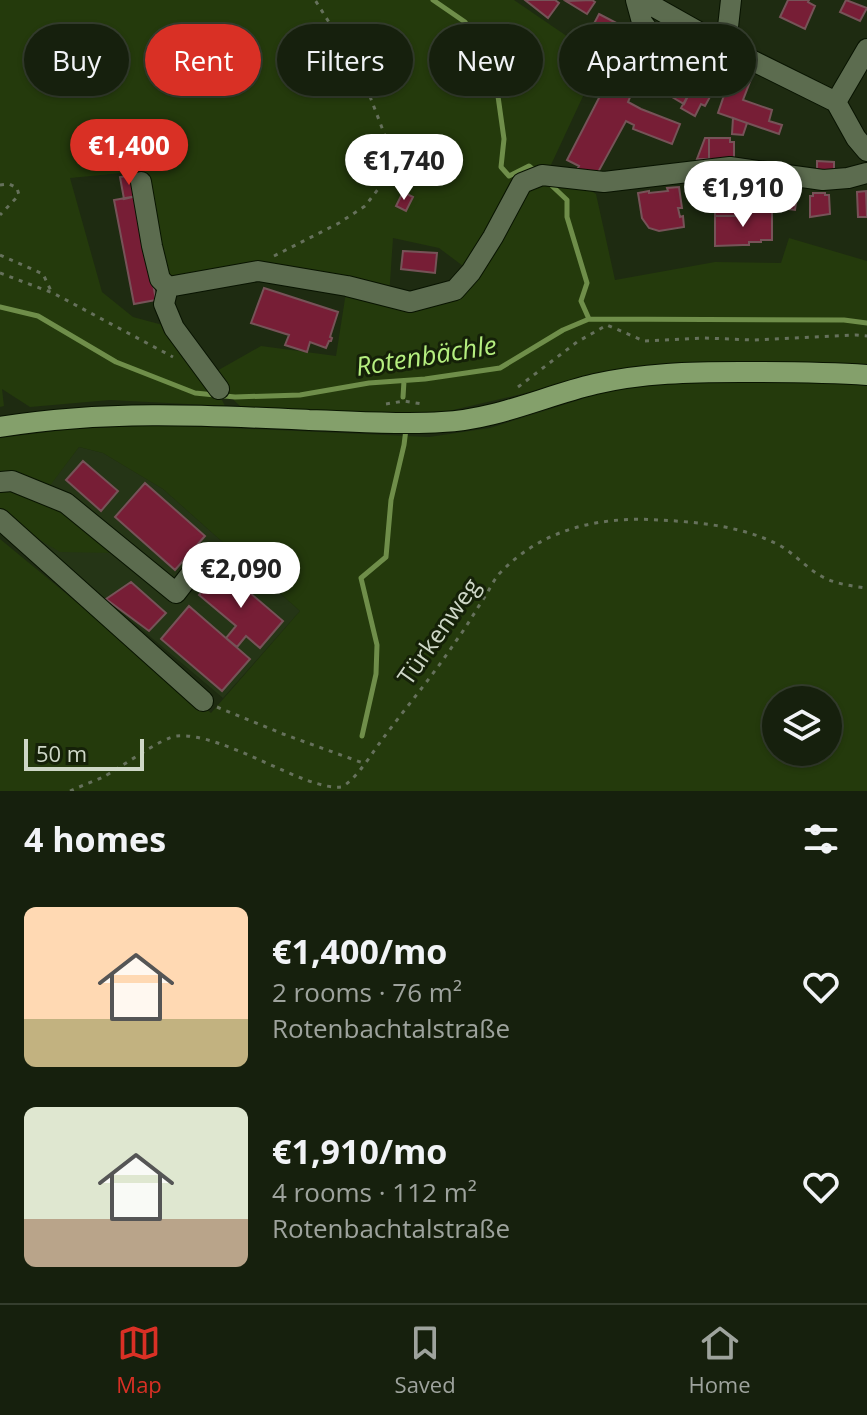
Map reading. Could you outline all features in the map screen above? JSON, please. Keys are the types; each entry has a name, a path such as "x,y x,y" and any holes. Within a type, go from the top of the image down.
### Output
{"main road":[{"path":"0,427 85,416 138,414 229,404 394,423 443,422 477,419 593,384 636,376 679,372 867,375"}],"street":[{"path":"639,0 684,24"},
{"path":"728,24 731,0"},
{"path":"836,102 867,49"},
{"path":"756,62 836,102 867,151"},
{"path":"168,287 258,271 347,286 410,302 455,290 471,272 493,237 522,183 536,177 604,182 730,167 823,180 867,173"},
{"path":"141,182 160,279 168,287"},
{"path":"168,287 164,304 174,328 229,404"},
{"path":"0,482 12,481 66,503 176,593 200,562"},
{"path":"0,519 203,701"}],"path":[{"path":"258,271 259,264 339,223 365,206 388,170 389,146 361,73 315,0"},
{"path":"0,185 9,184 17,188 19,195 0,215"},
{"path":"0,255 43,274 53,293"},
{"path":"0,273 53,293 182,362"},
{"path":"509,391 519,387 577,342 607,325 644,341 867,336"},
{"path":"375,405 404,401 427,405"},
{"name":"Türkenweg","path":"70,791 103,777 175,735 201,740 237,753 315,788 329,790 351,782 431,678 498,576 546,538 577,526 629,519 657,519 747,532 777,544 819,575 836,583 867,588"},
{"path":"203,701 363,763"}],"shaded area":[{"path":"0,0 514,0 559,31 559,96 583,96 550,167 596,194 615,280 715,262 781,263 789,238 867,261 867,791 0,791 0,539 211,713 300,611 163,489 103,453 79,447 43,495 117,553 60,552 25,531 0,509 0,438 71,429 164,425 429,437 490,428 582,399 587,379 440,413 364,416 244,410 211,378 225,406 110,400 30,407 2,389 4,406 0,407","holes":["143,171 165,276 179,280 258,271 347,286 336,356 261,346 208,376 174,328 133,317 102,292 70,178","393,238 439,248 471,272 410,302 389,297"]},
{"path":"79,447 103,453 163,489 300,611 223,698 25,531 42,495"}],"building":[{"path":"525,0 555,0 559,3 548,18"},
{"path":"788,0 809,0 815,6 805,29 780,17"},
{"path":"846,0 867,8 860,21 840,12"},
{"path":"566,1 595,2 587,14"},
{"path":"599,14 618,24 594,24"},
{"path":"600,96 630,96 628,102 680,124 672,144 633,129 634,125 626,121 596,176 575,173 579,166 567,160"},
{"path":"670,96 688,96 684,104"},
{"path":"688,96 710,96 705,106 701,104 695,116 681,108"},
{"path":"724,96 745,96 743,100 772,110 769,121 782,125 779,134 718,113"},
{"path":"733,118 747,123 743,135 732,134"},
{"path":"705,138 709,138 709,159 697,159"},
{"path":"709,138 730,138 730,142 734,142 734,159 709,159"},
{"path":"817,161 834,162 834,172 817,171"},
{"path":"135,175 137,196 124,199 120,177"},
{"path":"679,187 682,208 678,208 684,227 659,231 649,228 642,218 638,193"},
{"path":"866,191 867,217 858,217 857,192"},
{"path":"403,192 413,197 406,211 396,206"},
{"path":"813,193 829,195 830,214 810,217 810,196"},
{"path":"789,195 797,196 795,210 787,209"},
{"path":"137,196 156,300 134,304 114,200"},
{"path":"715,204 738,204 739,216 715,216"},
{"path":"742,212 772,212 772,240 749,242 749,245 715,246 715,216 742,216"},
{"path":"403,251 437,253 435,273 401,269"},
{"path":"264,288 338,312 331,341 326,348 310,342 307,352 285,345 289,335 251,323"},
{"path":"83,461 118,491 101,511 66,480"},
{"path":"145,483 205,536 175,570 115,517"},
{"path":"222,569 283,621 260,648 246,636 237,647 226,638 236,626 199,595"},
{"path":"131,582 166,613 149,631 106,599"},
{"path":"189,606 250,659 222,691 161,639"}],"waterway":[{"path":"433,0 465,22 496,82 504,139 501,167 509,176 529,166 535,171"},
{"path":"549,183 567,200 567,217 587,283 581,301 589,319"},
{"name":"Rotenbächle","path":"0,307 38,316 116,362 195,393 235,397 300,395 369,383 500,368 563,330 589,319 844,320 867,323"},
{"path":"403,397 404,381"},
{"path":"362,736 376,674 377,645 361,578 386,557 391,500 406,429"}]}
